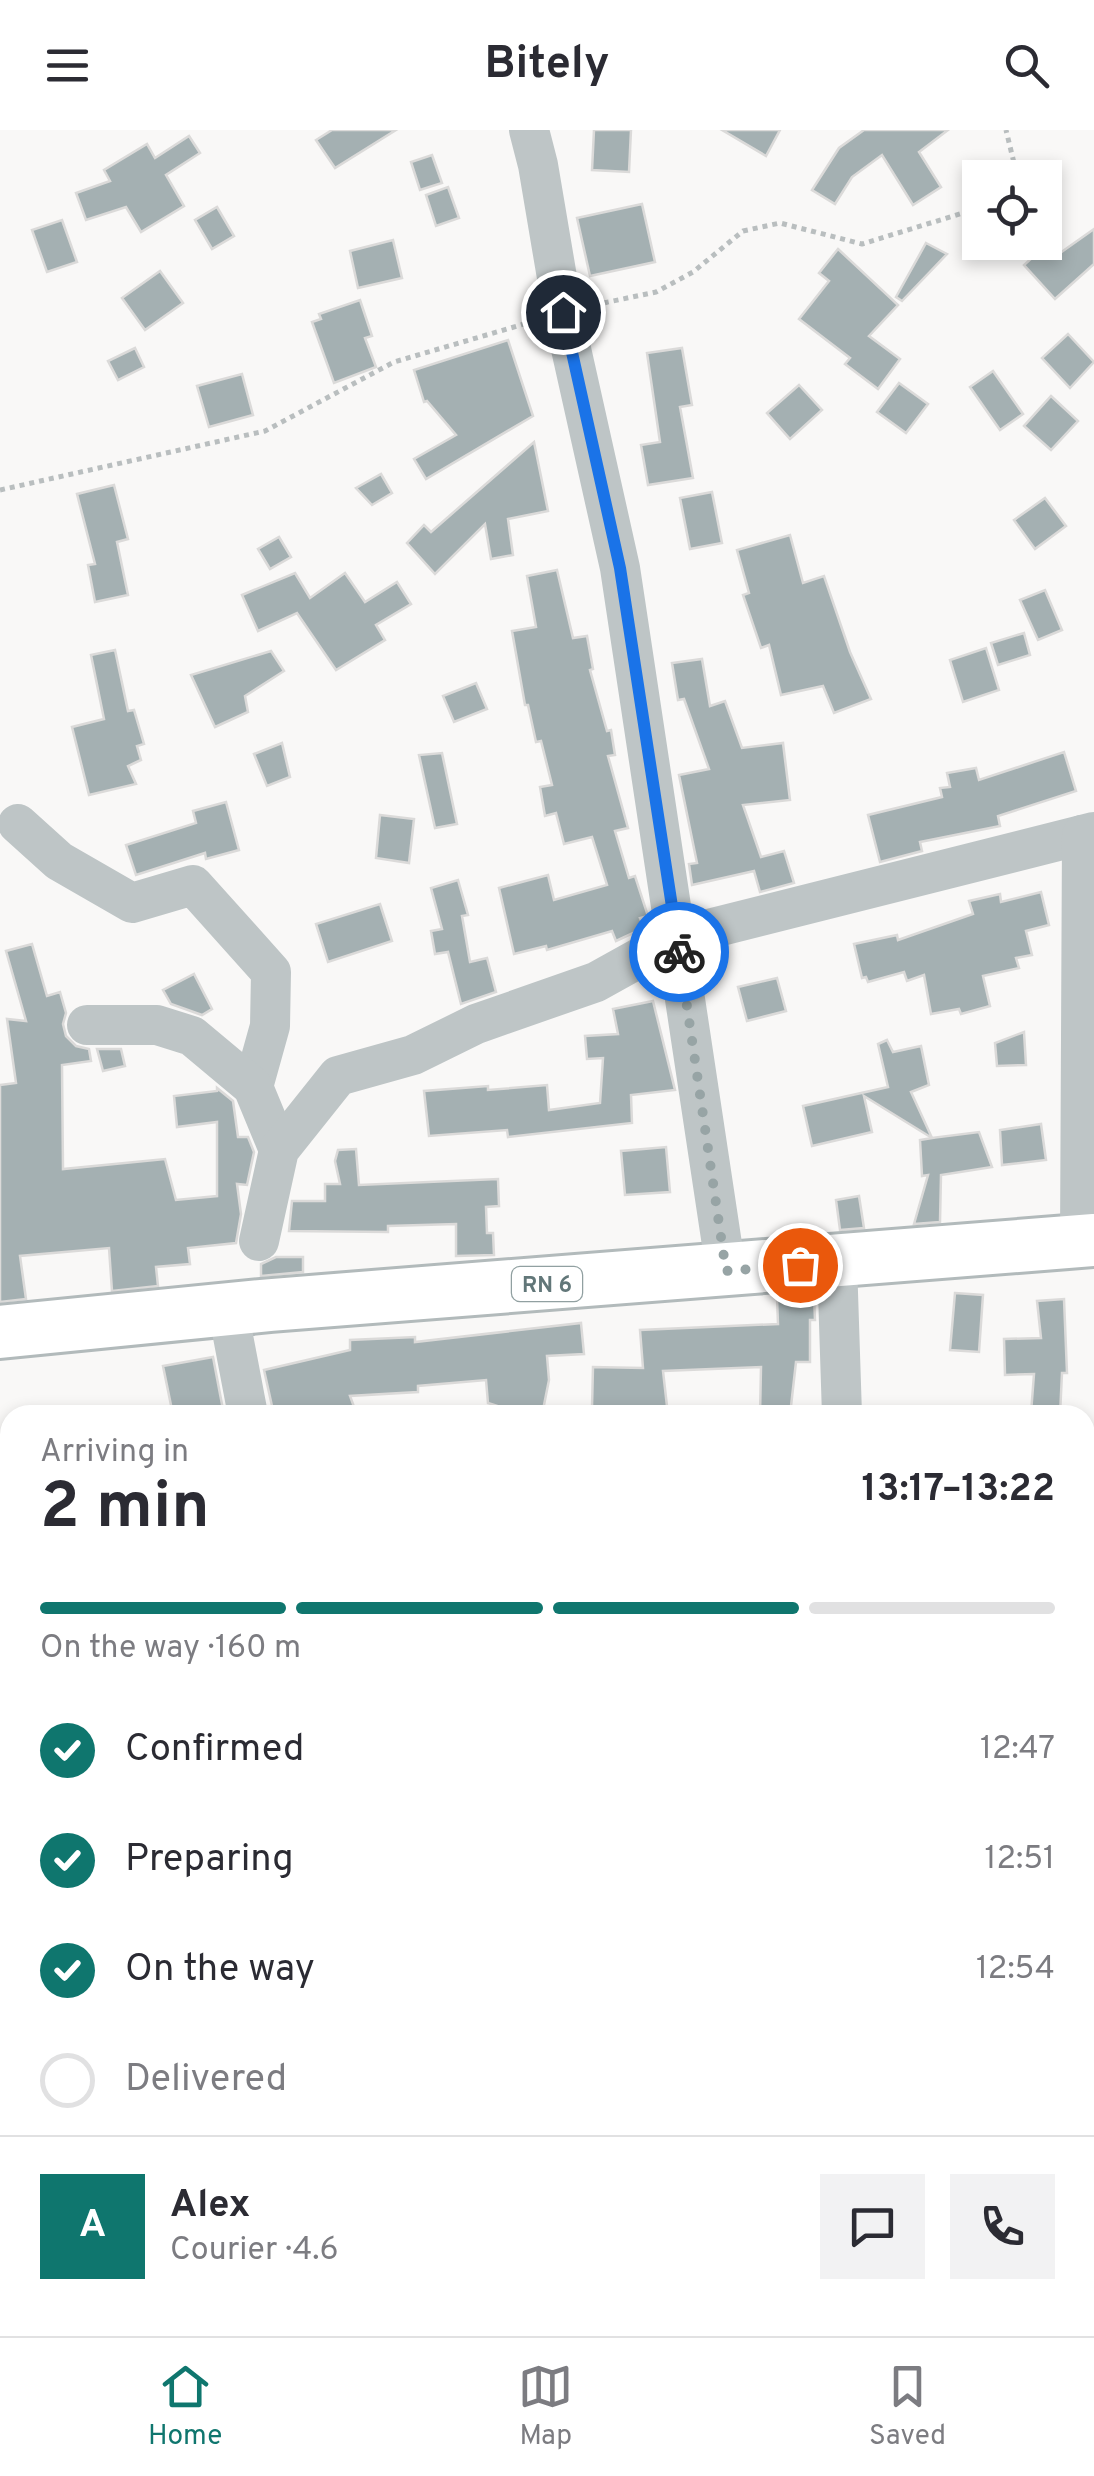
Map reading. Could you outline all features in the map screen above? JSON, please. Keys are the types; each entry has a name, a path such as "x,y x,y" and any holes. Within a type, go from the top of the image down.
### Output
{"main road":[{"name":"RN 6","path":"0,1332 1087,1241"}],"street":[{"path":"529,130 563,312 620,568 726,1271"},
{"path":"18,824 60,862 132,903 194,885 271,972 270,1026 252,1087"},
{"path":"259,1240 279,1150 338,1076 413,1055 476,1024 596,982 677,937 1088,834 1087,1241"},
{"path":"87,1025 157,1025 192,1036 252,1087 279,1150"},
{"path":"837,1262 842,1405"},
{"path":"228,1310 246,1405"}],"path":[{"path":"1006,130 1012,160"},
{"path":"0,490 266,430 394,362 563,312 656,292 693,272 743,232 780,223 862,244 962,212"}],"building":[{"path":"332,130 396,130 335,168 316,140"},
{"path":"594,130 631,130 629,172 592,170"},
{"path":"722,130 780,130 766,156"},
{"path":"864,130 948,130 919,152 941,187 913,205 882,155 852,177 835,204 812,190 839,148"},
{"path":"189,136 200,153 166,175 184,206 141,232 126,207 86,220 76,193 110,181 104,170 147,144 155,158"},
{"path":"432,155 442,183 420,190 411,162"},
{"path":"448,187 459,218 436,226 426,195"},
{"path":"642,204 655,262 590,276 577,218"},
{"path":"217,207 234,236 212,249 195,220"},
{"path":"62,220 77,262 47,272 32,230"},
{"path":"1094,229 1094,264 1055,299 1024,265 1030,260 1062,260 1062,252"},
{"path":"393,240 402,278 358,288 350,251"},
{"path":"926,243 947,254 902,301 896,297"},
{"path":"838,249 898,305 869,336 900,359 878,389 845,364 850,358 799,319 829,281 819,273"},
{"path":"160,271 183,303 145,330 122,298"},
{"path":"360,300 372,336 365,338 376,367 334,383 312,322 321,319 319,314"},
{"path":"1068,334 1094,362 1070,388 1042,358"},
{"path":"508,340 533,416 426,479 414,459 456,435 424,402 414,370"},
{"path":"135,348 144,367 118,380 108,361"},
{"path":"682,348 692,405 680,407 693,478 648,485 641,445 660,442 647,353"},
{"path":"993,371 1023,414 1000,430 970,387"},
{"path":"242,374 253,415 209,427 197,386"},
{"path":"899,383 928,404 906,433 877,412"},
{"path":"799,385 822,410 790,439 767,413"},
{"path":"1051,396 1078,421 1051,450 1024,426"},
{"path":"534,442 548,511 508,519 513,555 491,559 485,524 435,574 407,543 424,525 431,532"},
{"path":"381,474 392,493 372,505 356,488"},
{"path":"114,485 128,539 117,542 128,595 95,602 88,565 95,564 77,494"},
{"path":"712,492 722,543 690,549 680,498"},
{"path":"1045,498 1066,526 1035,549 1014,520"},
{"path":"790,535 803,583 824,576 871,699 834,713 823,686 781,695 769,645 761,648 743,595 749,593 737,550"},
{"path":"279,537 291,557 270,569 258,549"},
{"path":"557,570 573,638 587,636 593,669 590,670 607,731 611,730 615,755 608,756 628,828 615,831 629,878 635,876 648,916 640,918 644,928 616,941 612,931 547,950 546,946 514,954 499,888 548,875 554,900 607,885 592,837 564,844 556,813 545,816 540,787 552,785 541,741 536,742 525,705 512,631 536,627 527,576"},
{"path":"295,573 310,598 345,573 365,602 397,582 411,604 376,625 385,640 336,670 297,613 258,631 242,595"},
{"path":"1045,590 1062,630 1038,640 1020,600"},
{"path":"1024,633 1030,655 998,665 991,643"},
{"path":"986,648 999,690 963,702 950,660"},
{"path":"115,650 128,711 134,710 144,744 137,746 141,760 128,766 136,784 89,795 72,727 104,719 91,655"},
{"path":"271,651 284,671 245,696 248,712 215,727 191,675"},
{"path":"702,659 710,706 725,701 742,748 783,743 790,800 743,805 761,857 784,851 794,883 760,892 754,871 692,885 689,864 697,863 679,775 709,769 684,699 678,700 672,663"},
{"path":"476,683 487,709 454,722 443,696"},
{"path":"282,743 290,777 267,786 254,754"},
{"path":"1064,752 1076,791 998,816 1000,826 920,842 922,851 880,862 868,815 942,797 940,788 950,787 947,773 976,768 979,780"},
{"path":"442,753 457,824 435,828 419,755"},
{"path":"226,802 239,850 206,859 205,853 136,875 126,845 196,823 193,811"},
{"path":"380,815 414,819 409,863 376,858"},
{"path":"458,880 468,915 462,916 470,962 487,958 496,992 461,1004 448,952 435,954 431,931 442,929 431,888"},
{"path":"1041,892 1049,925 1026,931 1032,955 1016,958 1019,968 983,976 990,1006 961,1014 959,1009 931,1014 924,975 907,981 904,972 868,982 866,977 862,978 854,944 897,935 898,940 973,914 969,901 1000,894 1001,902"},
{"path":"380,904 392,941 328,962 316,924"},
{"path":"32,944 47,996 60,992 66,1013 66,1036 76,1046 89,1049 91,1061 62,1065 63,1169 165,1159 176,1200 217,1196 217,1122 177,1127 174,1096 217,1088 233,1101 238,1137 248,1137 254,1152 247,1185 237,1184 241,1214 236,1243 188,1248 190,1264 156,1267 158,1286 112,1291 109,1248 20,1256 26,1299 0,1302 0,1085 16,1083 7,1019 26,1021 6,951"},
{"path":"194,974 212,1009 202,1015 171,1004 163,990"},
{"path":"777,978 786,1011 747,1021 738,987"},
{"path":"653,1001 675,1090 631,1095 632,1123 508,1137 507,1130 429,1136 424,1091 547,1085 549,1110 600,1103 603,1058 587,1059 585,1036 618,1034 613,1009"},
{"path":"1024,1032 1026,1065 997,1066 995,1043"},
{"path":"887,1040 893,1052 921,1046 929,1085 911,1092 932,1138 864,1096 872,1132 812,1146 803,1106 888,1087 878,1044"},
{"path":"97,1049 121,1049 125,1066 103,1071"},
{"path":"1041,1124 1046,1160 1002,1165 1000,1130"},
{"path":"979,1132 992,1167 941,1175 940,1222 914,1224 928,1175 922,1176 920,1140"},
{"path":"666,1147 670,1192 625,1195 621,1151"},
{"path":"356,1149 359,1185 498,1179 499,1206 486,1207 487,1233 493,1233 494,1255 456,1256 456,1224 388,1226 388,1232 289,1231 292,1201 325,1201 325,1184 340,1184 335,1161 338,1150"},
{"path":"859,1196 864,1228 840,1230 836,1200"},
{"path":"276,1257 303,1257 303,1272 261,1276 261,1264"},
{"path":"955,1293 983,1295 979,1352 950,1350"},
{"path":"814,1296 810,1362 796,1362 791,1405 760,1405 761,1367 663,1371 667,1405 592,1405 593,1367 643,1368 640,1330 778,1324 777,1298"},
{"path":"1064,1299 1067,1373 1062,1373 1060,1405 1032,1405 1034,1374 1005,1375 1004,1339 1041,1338 1037,1301"},
{"path":"581,1323 584,1354 547,1356 549,1380 544,1405 488,1403 486,1380 418,1386 418,1392 350,1396 353,1405 272,1405 264,1370 350,1350 350,1340 415,1337 415,1342"},
{"path":"213,1357 222,1405 171,1405 163,1366"}],"way so far":[{"path":"679,952 726,1271 800,1265"}],"route":[{"path":"563,312 620,568 679,952"}]}
